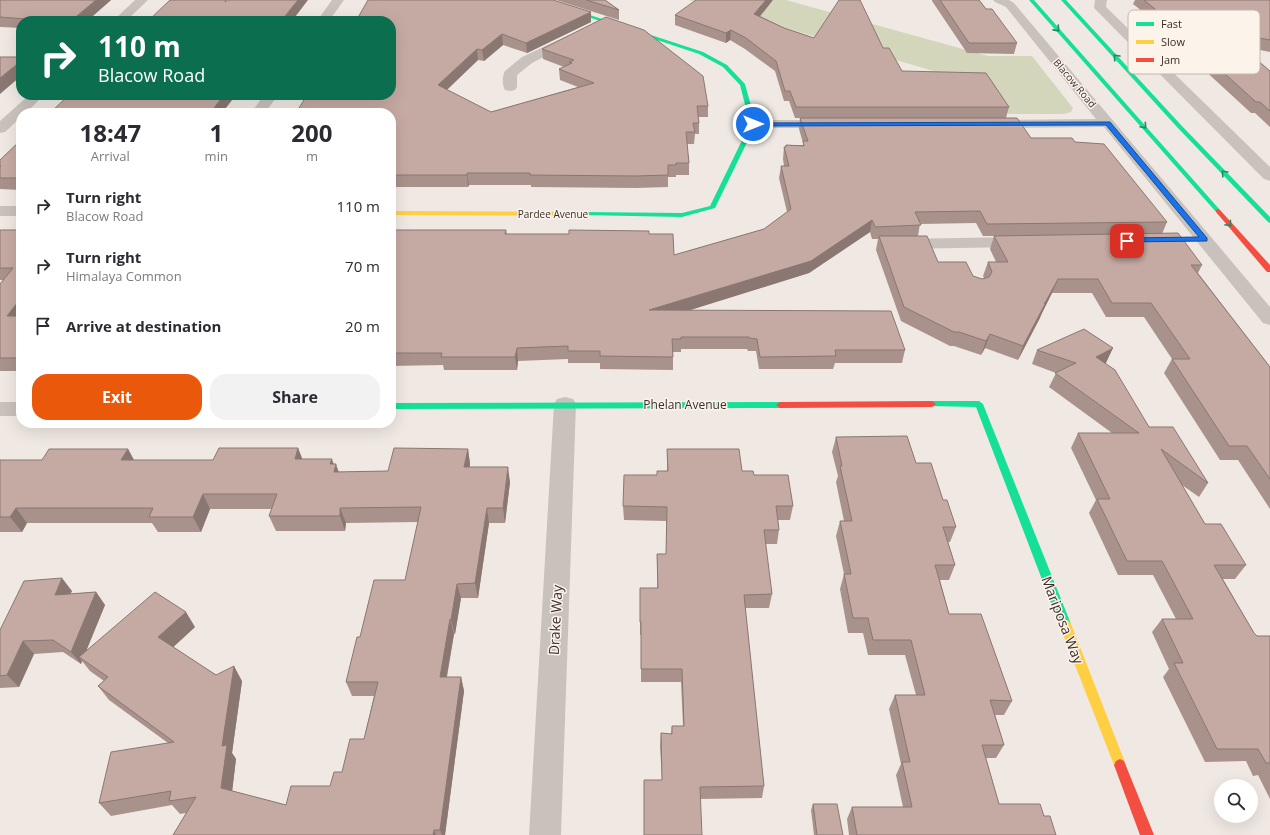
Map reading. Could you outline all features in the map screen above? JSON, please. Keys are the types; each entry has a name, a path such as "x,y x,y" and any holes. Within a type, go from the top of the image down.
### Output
{"street":[{"path":"124,16 142,0"},
{"path":"327,16 338,0"},
{"path":"539,0 702,53 725,66 743,85 753,124 839,124"},
{"name":"Blacow Road","path":"999,0 1010,5 1270,319"},
{"name":"Blacow Road","path":"1031,0 1270,270"},
{"path":"1063,0 1128,71"},
{"path":"1101,0 1100,8 1128,36"},
{"path":"510,87 510,74 527,60 606,21"},
{"path":"1131,74 1270,221"},
{"path":"1167,74 1270,176"},
{"path":"23,108 32,100"},
{"path":"0,129 16,115"},
{"path":"981,124 1108,123"},
{"name":"Pardee Avenue","path":"396,213 682,215 713,207 753,124"},
{"path":"0,211 16,211"},
{"path":"1180,240 1204,240"},
{"path":"887,244 961,250 1037,242"},
{"name":"Phelan Avenue","path":"396,406 565,404 979,404"},
{"name":"Drake Way","path":"545,835 565,404"},
{"name":"Mariposa Way","path":"979,404 1147,835"},
{"path":"0,409 16,408"}],"green space":[{"path":"689,0 786,0 988,56 1032,56 1073,108 1071,112 1064,114 1008,114 989,87"}],"building":[{"path":"0,0 96,0 77,16 16,16 16,18 0,17"},
{"path":"170,0 226,0 225,2 228,0 298,0 285,16 153,16"},
{"path":"368,0 553,0 591,12 526,43 502,34 482,50 477,49 438,85 491,112 594,83 559,69 572,63 569,62 574,60 542,49 606,17 644,30 703,76 708,106 697,106 699,123 693,123 695,132 686,132 689,163 676,163 676,165 668,165 668,175 530,175 530,173 467,173 467,175 396,175 396,108 299,108 304,100 396,100 396,16 359,16"},
{"path":"586,0 605,0 619,10"},
{"path":"696,0 766,0 754,14 784,28 814,38 839,0 860,0 883,48 889,48 902,71 986,73 1009,107 796,107 790,91 785,91 776,61 746,38 731,30 726,33 675,15"},
{"path":"940,0 979,0 986,9 992,9 1017,43 969,43"},
{"path":"1144,0 1270,0 1270,40 1260,38 1260,10 1156,10"},
{"path":"0,57 16,57 16,65 0,78"},
{"path":"1260,62 1270,71 1270,111 1260,102 1256,102 1225,74 1260,74"},
{"path":"64,100 220,100 214,108 55,108"},
{"path":"800,118 1017,118 1031,138 1072,138 1075,142 1104,144 1167,222 987,224 980,211 915,212 921,225 875,227 872,220 811,261 649,310 891,311 905,350 835,350 836,356 760,357 757,339 749,337 681,337 681,339 672,339 673,357 600,356 600,351 568,351 568,346 517,348 515,357 441,357 442,353 396,353 396,230 506,230 505,234 569,234 569,230 649,231 649,234 673,234 674,255 764,229 791,209 781,166 789,166 784,147 786,147 786,145 804,146 803,141 808,141"},
{"path":"16,145 16,178 0,178 0,160"},
{"path":"0,230 16,230 16,304 7,316 16,316 16,358 0,358 0,284 13,268 0,268"},
{"path":"1178,233 1202,265 1191,265 1270,367 1270,479 1247,446 1229,446 1172,359 1190,359 1151,303 1112,303 1098,279 1058,279 1044,303 1045,304 1023,346 990,334 986,341 959,332 954,332 904,307 879,236 927,236 938,262 966,262 973,276 982,279 989,277 992,272 988,262 1008,262 994,236"},
{"path":"1084,329 1113,348 1096,357 1115,370 1149,427 1173,427 1208,483 1161,449 1205,524 1221,524 1246,565 1214,565 1254,633 1257,636 1270,636 1270,763 1266,763 1258,749 1217,749 1174,663 1183,663 1162,619 1193,619 1162,561 1127,561 1097,499 1110,499 1078,433 1139,433 1055,373 1076,363 1037,350"},
{"path":"907,436 916,463 931,463 943,500 947,500 956,527 943,527 955,565 935,565 949,614 981,614 1012,701 990,700 1004,745 982,745 999,804 1040,804 1044,816 1050,816 1056,835 857,835 852,807 912,807 902,762 910,762 895,695 925,695 911,640 873,640 868,618 853,618 844,574 851,574 840,521 852,521 840,466 842,466 836,437"},
{"path":"219,448 298,448 295,459 332,459 330,464 336,464 334,472 388,471 394,448 468,449 464,467 508,467 503,508 487,508 475,583 457,584 440,677 461,677 440,830 434,830 433,835 173,835 196,797 169,801 171,791 99,803 111,752 174,742 98,686 108,677 79,657 155,592 186,612 158,637 216,675 234,666 222,746 227,745 221,788 286,805 291,786 330,786 334,772 342,772 350,739 364,739 378,682 346,682 357,637 360,637 374,580 405,580 421,507 340,508 340,516 269,516 277,494 203,494 193,517 149,517 153,508 16,508 10,517 0,517 0,460 42,460 49,449 128,449 121,460 213,460"},
{"path":"667,449 739,449 742,471 753,471 754,475 788,475 793,506 776,506 779,530 764,530 772,594 744,595 764,786 700,787 702,835 644,835 644,780 662,780 661,733 672,734 672,726 684,726 682,669 641,669 640,588 658,588 657,554 666,554 667,507 623,506 624,475 657,475 657,471 668,471"},
{"path":"62,578 55,595 96,592 71,652 53,640 23,641 7,675 0,676 0,630 24,581"},
{"path":"813,804 837,804 843,835 817,835"}],"traffic: fast":[{"path":"539,0 701,53 725,66 743,85 753,124 713,207 682,215 583,214"},
{"path":"1031,0 1218,211"},
{"path":"1063,0 1128,71"},
{"path":"1131,74 1270,221"},
{"path":"932,404 979,404 1065,624"},
{"path":"396,406 780,405"}],"traffic: slow":[{"path":"396,213 583,214"},
{"path":"1065,624 1120,765"}],"traffic: jam":[{"path":"1218,211 1270,270"},
{"path":"780,405 932,404"},
{"path":"1120,765 1147,835"}],"route":[{"path":"753,124 1108,123 1204,240 1127,241"}]}
